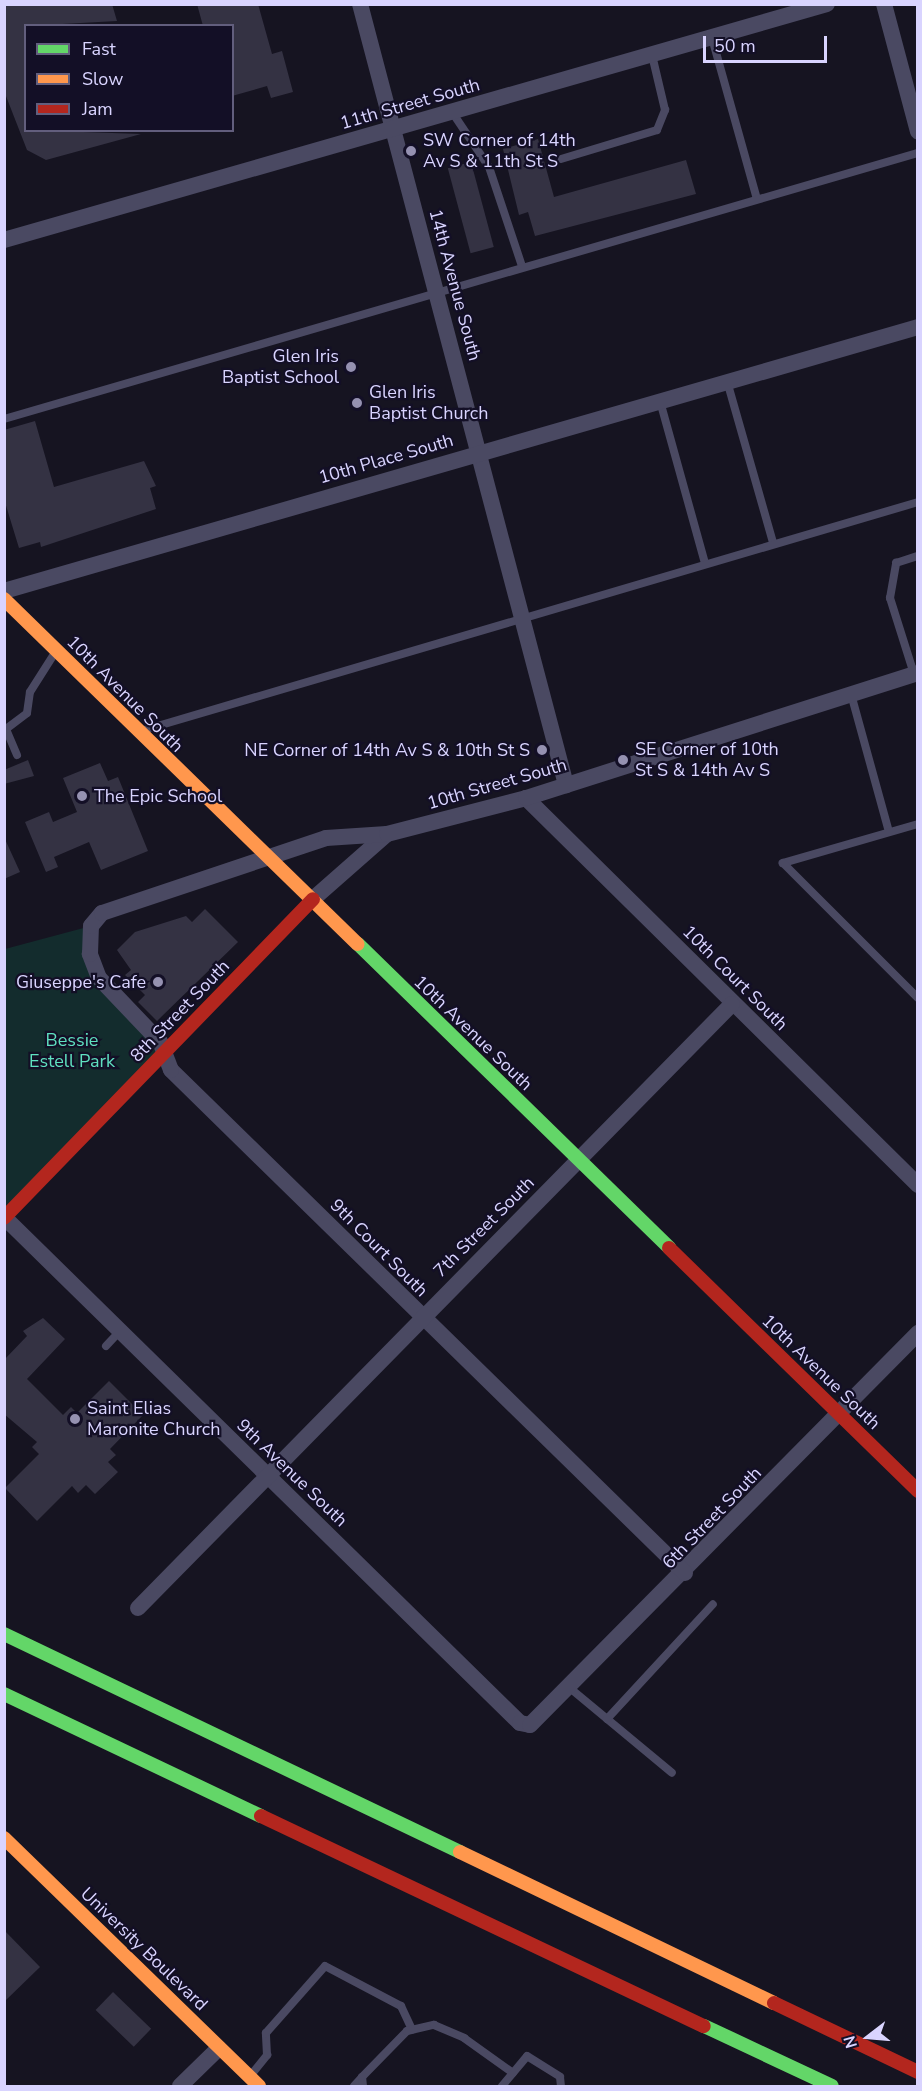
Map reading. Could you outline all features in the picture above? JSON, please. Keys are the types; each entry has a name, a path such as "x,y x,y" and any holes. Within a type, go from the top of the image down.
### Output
{"main road":[{"name":"10th Avenue South","path":"4,599 267,859 313,899 918,1491"},
{"name":"8th Street South","path":"5,1218 313,899"},
{"path":"4,1634 918,2072"},
{"path":"4,1695 832,2086"},
{"name":"University Boulevard","path":"4,1838 254,2082"}],"street":[{"name":"14th Avenue South","path":"360,4 566,785"},
{"name":"11th Street South","path":"4,240 827,4"},
{"path":"884,4 918,132"},
{"name":"10th Place South","path":"4,591 918,327"},
{"name":"10th Street South","path":"91,926 102,913 326,838 387,834 526,798 916,674"},
{"name":"10th Court South","path":"526,798 732,1004 918,1185"},
{"name":"8th Street South","path":"313,899 387,834"},
{"name":"9th Court South","path":"91,926 90,954 99,978 166,1053 171,1070 685,1573"},
{"name":"7th Street South","path":"138,1608 732,1004"},
{"name":"9th Avenue South","path":"5,1218 520,1723 530,1725"},
{"name":"6th Street South","path":"530,1725 571,1689 918,1333"},
{"path":"180,2086 219,2048"}],"lane":[{"path":"712,38 757,199"},
{"path":"561,159 657,130 665,110 652,55"},
{"path":"452,112 489,167 522,267"},
{"path":"4,419 436,291 918,153"},
{"path":"727,381 773,543"},
{"path":"660,400 705,563"},
{"path":"138,732 918,502"},
{"path":"916,674 890,598 896,563 918,556"},
{"path":"17,755 6,729 27,713 30,692 56,650"},
{"path":"851,694 889,832"},
{"path":"918,824 783,862 918,998"},
{"path":"106,1346 120,1331"},
{"path":"607,1719 712,1604"},
{"path":"571,1689 672,1773"},
{"path":"254,2082 267,2055 266,2033 325,1966 401,2006 412,2030"},
{"path":"354,2086 412,2030 434,2025 464,2038 513,2073"},
{"path":"502,2086 527,2056 560,2077 561,2086"},
{"path":"362,2077 363,2086"}],"green space":[{"name":"Bessie Estell Park","path":"91,926 90,954 166,1053 5,1219 5,949"}],"building":[{"path":"4,4 112,4 117,21 24,24 24,132 141,134 46,160 27,150 4,91"},
{"path":"197,4 258,4 272,54 282,51 293,92 271,98 267,86 234,95 234,24 202,24"},
{"path":"538,139 554,197 686,160 696,194 535,236 528,212 519,215 503,149"},
{"path":"471,162 494,247 471,253 448,168"},
{"path":"35,421 54,487 144,461 156,486 150,488 156,509 41,547 40,542 19,548 4,499 4,430"},
{"path":"28,760 34,776 4,784 4,770"},
{"path":"100,763 108,781 118,777 148,851 101,870 89,842 54,857 58,867 46,872 25,822 49,812 53,822 77,812 63,778"},
{"path":"4,837 20,872 4,879"},
{"path":"205,909 238,942 157,1021 138,1002 145,995 125,975 131,970 117,950 135,932 186,916 192,922"},
{"name":"Saint Elias Maronite Church","path":"43,1318 65,1339 27,1379 63,1415 71,1407 77,1413 109,1381 143,1415 110,1449 116,1455 108,1462 118,1472 95,1494 86,1485 78,1493 72,1486 37,1521 5,1488 39,1454 32,1447 37,1442 4,1414 4,1360 27,1336 23,1331"},
{"path":"4,1930 40,1967 4,2002"},
{"path":"113,1992 151,2029 134,2047 96,2010"}],"traffic: fast":[{"path":"358,944 669,1248"},
{"path":"4,1634 460,1852"},
{"path":"4,1694 261,1816"},
{"path":"704,2026 832,2086"}],"traffic: slow":[{"path":"4,599 358,944"},
{"path":"4,1838 259,2086"},
{"path":"460,1852 774,2003"}],"traffic: jam":[{"path":"4,1218 313,899"},
{"path":"669,1248 918,1491"},
{"path":"261,1816 704,2026"},
{"path":"774,2003 918,2072"}],"place":[{"name":"SW Corner of 14th Av S & 11th St S","path":"411,151"},
{"name":"Glen Iris Baptist School","path":"351,367"},
{"name":"Glen Iris Baptist Church","path":"357,403"},
{"name":"NE Corner of 14th Av S & 10th St S","path":"542,750"},
{"name":"SE Corner of 10th St S & 14th Av S","path":"623,760"},
{"name":"The Epic School","path":"82,796"},
{"name":"Giuseppe's Cafe","path":"158,982"},
{"name":"Saint Elias Maronite Church","path":"75,1419"}]}
